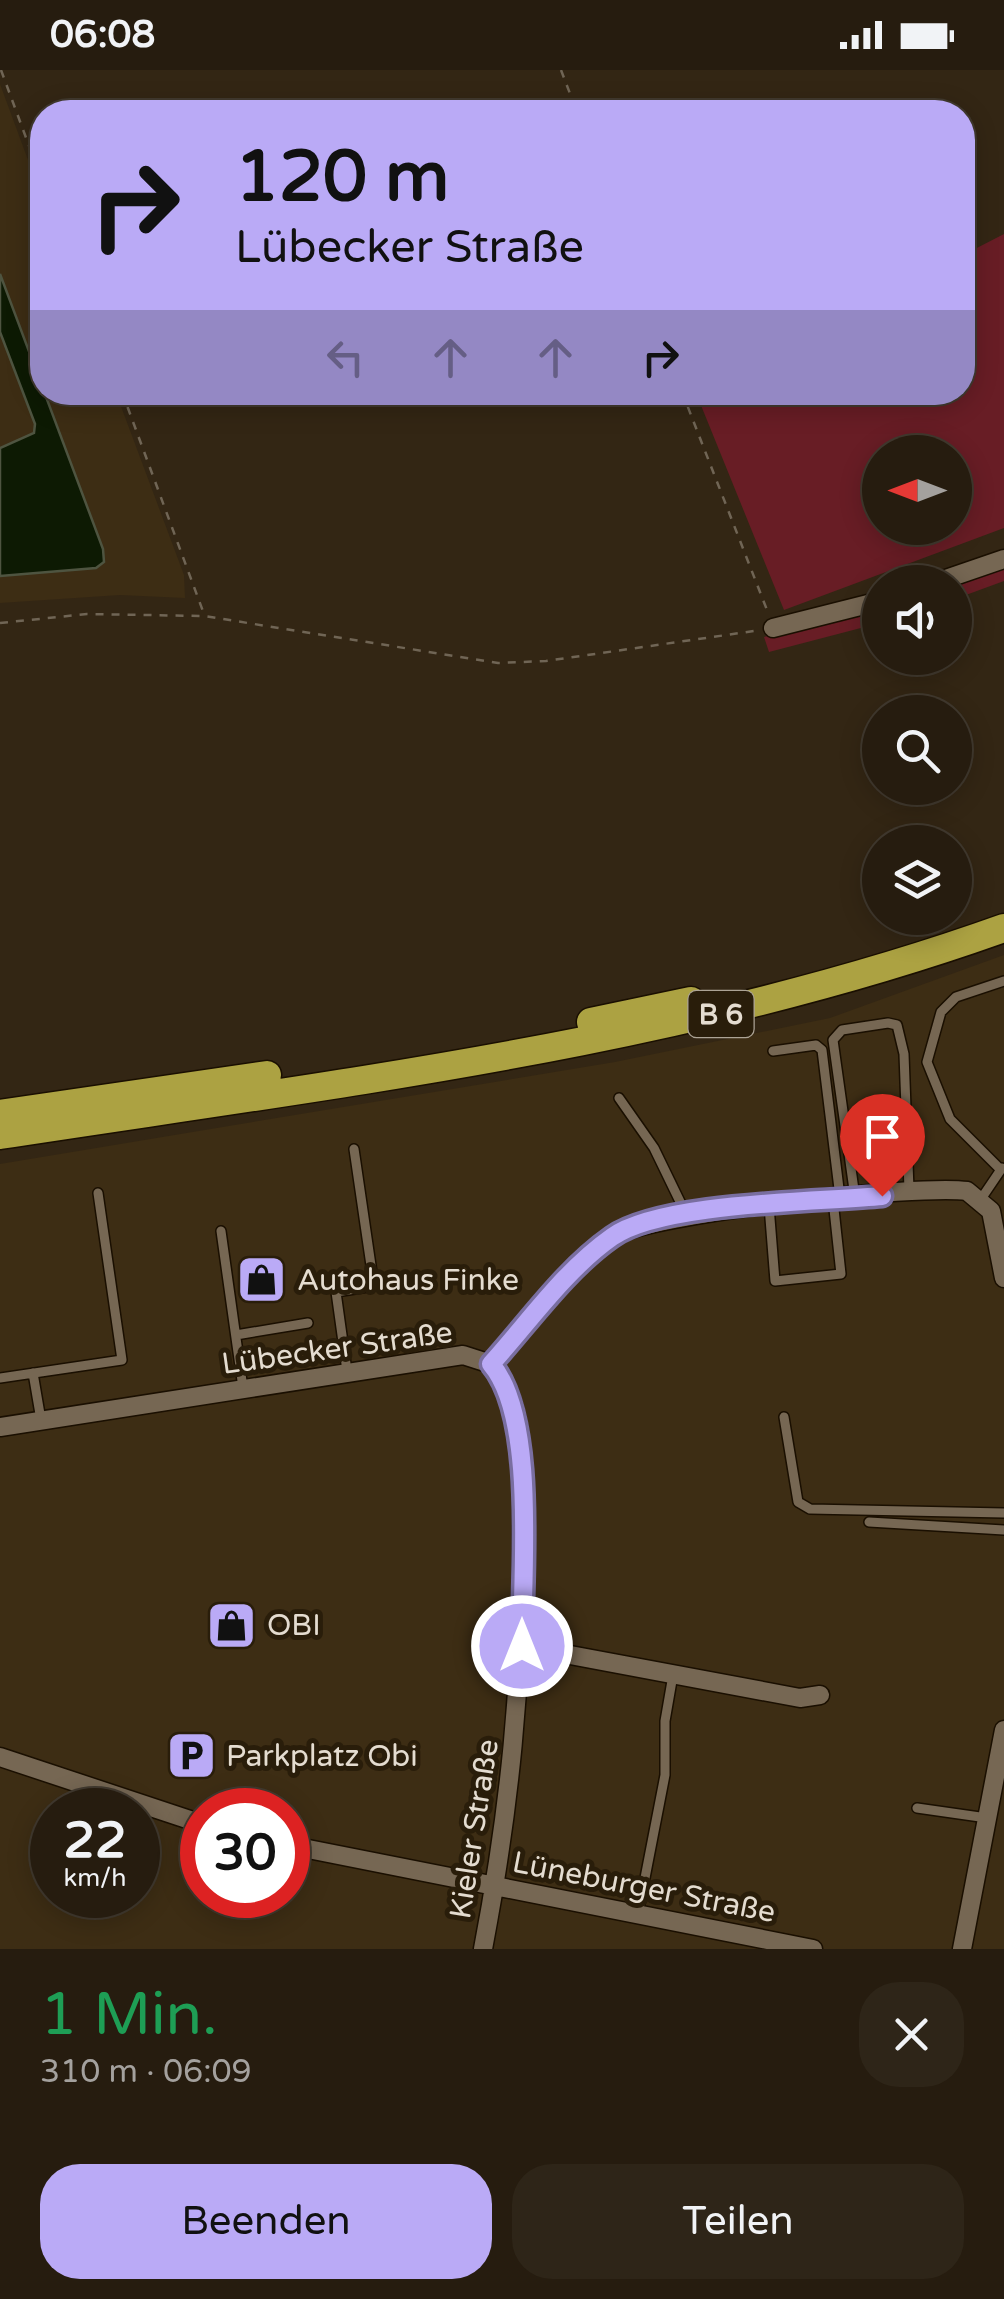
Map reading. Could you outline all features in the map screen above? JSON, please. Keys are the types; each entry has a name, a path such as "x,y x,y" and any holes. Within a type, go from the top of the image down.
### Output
{"highway":[{"name":"B 6","path":"0,1114 444,1049 636,1013 855,961 1004,910"},
{"name":"B 6","path":"0,1136 637,1032 822,987 1004,928"},
{"path":"0,1148 32,1142 62,1126"}],"street":[{"path":"972,570 1004,559"},
{"path":"773,628 862,606"},
{"name":"Lübecker Straße","path":"0,1427 463,1355 491,1364 585,1259 615,1234 686,1214 954,1189 981,1199"},
{"path":"981,1199 997,1229 1004,1278"},
{"name":"Kieler Straße","path":"483,1949 519,1718 522,1646 521,1460 514,1403 491,1364"},
{"path":"522,1646 800,1698 820,1695"},
{"path":"962,1949 987,1818 999,1788 1004,1730"},
{"path":"0,1757 180,1817"},
{"name":"Lüneburger Straße","path":"310,1850 813,1949"}],"lane":[{"path":"981,1199 1002,1167 950,1119 927,1062 941,1012 956,997 1004,982"},
{"path":"768,1206 775,1281 841,1274 845,1122 833,1040 842,1030 888,1022 897,1025 904,1054 909,1193"},
{"path":"773,1051 816,1045 822,1050 843,1199"},
{"path":"619,1098 654,1148 686,1214"},
{"path":"845,1122 906,1118"},
{"path":"347,1372 336,1292 374,1286 354,1149"},
{"path":"0,1378 122,1360 98,1193"},
{"path":"222,1231 243,1388"},
{"path":"236,1335 308,1324"},
{"path":"33,1373 41,1420"},
{"path":"784,1417 798,1502 810,1508 1004,1512"},
{"path":"870,1522 1004,1530"},
{"path":"638,1914 665,1775 665,1721 673,1674"},
{"path":"917,1808 987,1818"}],"path":[{"path":"1,70 30,148"},
{"path":"560,70 571,100"},
{"path":"127,405 204,616"},
{"path":"0,623 88,614 204,616 498,663 546,661 773,628 687,405"}],"shaded area":[{"path":"0,84 30,165 30,405 120,405 184,575 185,598 120,595 0,603"},
{"path":"1004,234 1004,528 972,540 972,435 862,435 862,545 958,545 905,565 862,565 862,581 784,610 701,405 975,405 975,249"},
{"path":"0,274 30,354 30,405 49,405 103,549 104,562 96,568 0,576 0,448 34,433 35,424 0,332"},
{"path":"1004,566 1004,581 972,593 972,578"},
{"path":"862,612 862,628 769,652 764,637"},
{"path":"1004,955 1004,1949 0,1949 0,1164 615,1062 830,1018"}],"place":[{"name":"Autohaus Finke","path":"262,1280"},
{"name":"OBI","path":"232,1625"},
{"name":"Parkplatz Obi","path":"191,1756"}],"route":[{"path":"522,1646 521,1460 514,1403 491,1364 585,1259 615,1234 686,1214 882,1196"}]}
